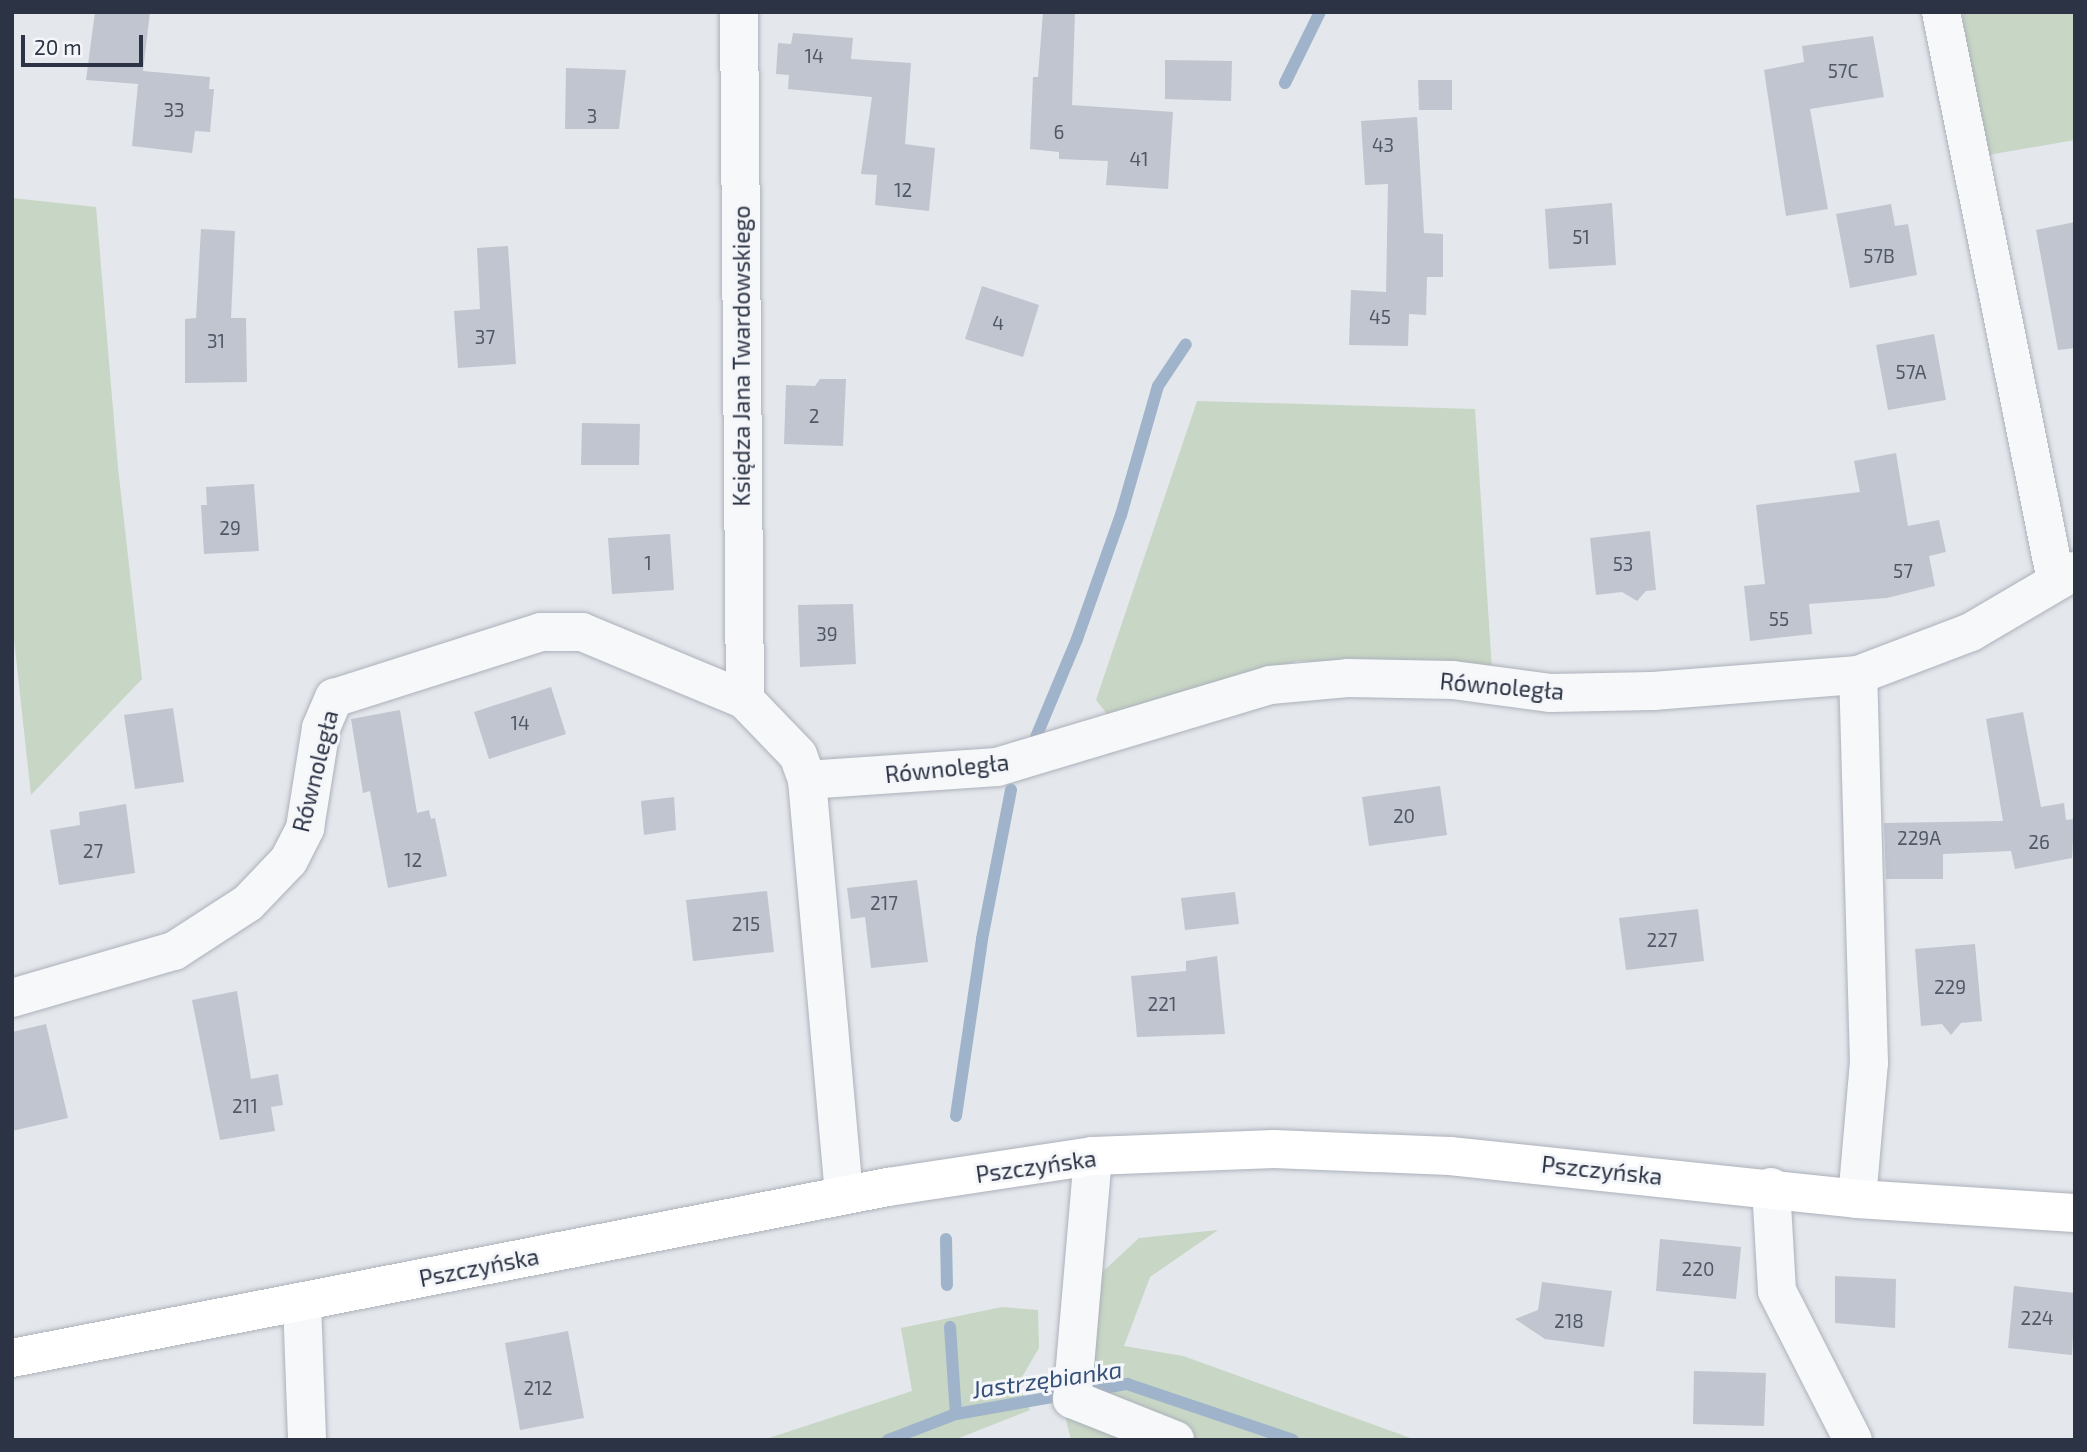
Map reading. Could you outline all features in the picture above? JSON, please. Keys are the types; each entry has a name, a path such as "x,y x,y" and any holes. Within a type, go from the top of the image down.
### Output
{"street":[{"name":"Księdza Jana Twardowskiego","path":"739,12 745,700"},
{"path":"1941,12 2065,576"},
{"name":"Równoległa","path":"12,998 174,951 248,903 289,860 304,828 321,728 334,698 541,632 582,632 745,700 799,755 807,780 997,767 1270,685 1348,678 1453,680 1551,693 1653,691 1858,675 1971,632 2065,576"},
{"path":"1857,1199 1869,1063 1858,675"},
{"path":"807,780 845,1195"},
{"name":"Pszczyńska","path":"12,1358 845,1195 1093,1156 1274,1149 1450,1156 1770,1187 1857,1199 2075,1213"},
{"path":"1093,1156 1073,1382 1175,1440"},
{"path":"1770,1187 1777,1292 1853,1440"},
{"path":"302,1302 307,1440"}],"green space":[{"path":"1962,12 2075,12 2075,140 1982,156"},
{"path":"12,198 96,207 118,468 142,679 31,795 12,621"},
{"path":"1197,401 1475,409 1492,670 1297,661 1111,719 1096,700"},
{"path":"1218,1230 1150,1277 1124,1346 1183,1356 1416,1440 1071,1440 1061,1399 1098,1276 1139,1238"},
{"path":"1002,1307 1038,1310 1039,1348 1019,1382 1030,1410 954,1440 763,1440 912,1391 901,1328"}],"building":[{"path":"95,12 150,12 143,71 210,77 209,89 214,89 210,132 195,131 192,153 132,146 138,84 86,80"},
{"path":"1043,12 1075,12 1072,105 1173,112 1168,189 1106,185 1108,161 1059,159 1059,152 1030,149 1033,77 1038,77"},
{"path":"793,33 853,38 851,59 911,63 905,144 935,148 929,211 875,205 877,175 861,174 872,97 788,89 789,75 776,74 778,43 791,44"},
{"path":"1873,36 1884,97 1810,109 1828,209 1786,216 1764,70 1804,62 1802,46"},
{"path":"1165,60 1232,61 1231,101 1165,99"},
{"path":"566,68 626,70 619,129 565,129"},
{"path":"1418,80 1452,80 1452,110 1419,110"},
{"path":"1417,117 1424,233 1443,234 1443,277 1427,277 1426,315 1409,314 1408,346 1349,345 1351,290 1386,292 1388,184 1365,185 1361,121"},
{"path":"1612,203 1616,265 1549,269 1545,209"},
{"path":"1891,204 1895,226 1908,224 1917,275 1850,288 1836,214"},
{"path":"2075,222 2075,348 2058,350 2036,230"},
{"path":"201,229 235,231 231,318 246,318 247,382 185,383 185,319 196,318"},
{"path":"508,246 516,364 458,368 454,311 480,309 477,248"},
{"path":"982,286 1039,305 1023,357 965,339"},
{"path":"1934,334 1946,400 1888,410 1876,345"},
{"path":"820,379 846,379 843,446 784,444 786,385 815,386"},
{"path":"582,423 640,424 639,465 581,465"},
{"path":"1896,453 1908,526 1939,520 1946,552 1929,556 1935,586 1887,598 1809,604 1812,634 1750,641 1744,586 1765,584 1756,505 1860,492 1854,461"},
{"path":"254,484 259,551 204,554 201,505 207,505 206,487"},
{"path":"1650,531 1656,590 1646,591 1637,601 1622,592 1596,595 1590,538"},
{"path":"670,534 674,590 612,594 608,538"},
{"path":"853,604 856,664 800,667 798,605"},
{"path":"551,687 566,734 489,759 474,712"},
{"path":"173,708 184,782 135,789 124,715"},
{"path":"400,710 417,813 429,810 431,819 435,818 447,876 388,888 370,791 363,793 351,719"},
{"path":"2023,712 2041,807 2064,803 2066,820 2074,819 2072,858 2015,869 2011,851 1943,854 1943,879 1886,879 1884,823 2003,821 1986,719"},
{"path":"1440,786 1447,835 1369,846 1362,797"},
{"path":"674,797 676,830 644,835 641,801"},
{"path":"126,804 135,873 59,885 50,830 80,825 79,812"},
{"path":"917,880 928,962 871,968 865,917 851,919 847,888"},
{"path":"767,891 774,952 693,961 686,900"},
{"path":"1235,892 1239,924 1185,930 1181,898"},
{"path":"1698,909 1704,961 1626,970 1619,918"},
{"path":"1975,944 1982,1021 1961,1023 1951,1035 1942,1024 1921,1026 1915,949"},
{"path":"1217,956 1225,1034 1137,1037 1131,976 1186,971 1186,961"},
{"path":"237,991 251,1079 278,1074 283,1105 271,1107 275,1131 220,1140 192,1000"},
{"path":"46,1024 68,1118 12,1131 12,1032"},
{"path":"1660,1239 1741,1247 1736,1299 1656,1291"},
{"path":"1835,1276 1896,1279 1895,1328 1835,1323"},
{"path":"1542,1282 1612,1291 1604,1347 1545,1339 1515,1319 1538,1310"},
{"path":"2014,1286 2075,1293 2072,1355 2008,1348"},
{"path":"568,1331 584,1418 520,1430 505,1343"},
{"path":"1694,1371 1766,1373 1764,1426 1693,1424"}],"waterway":[{"path":"1285,83 1320,12"},
{"path":"1036,737 1077,639 1121,515 1158,386 1186,344"},
{"path":"956,1116 982,939 1011,790"},
{"path":"946,1239 947,1285"},
{"path":"950,1327 956,1414"},
{"name":"Jastrzębianka","path":"888,1440 956,1414 1127,1384 1293,1440"}]}
